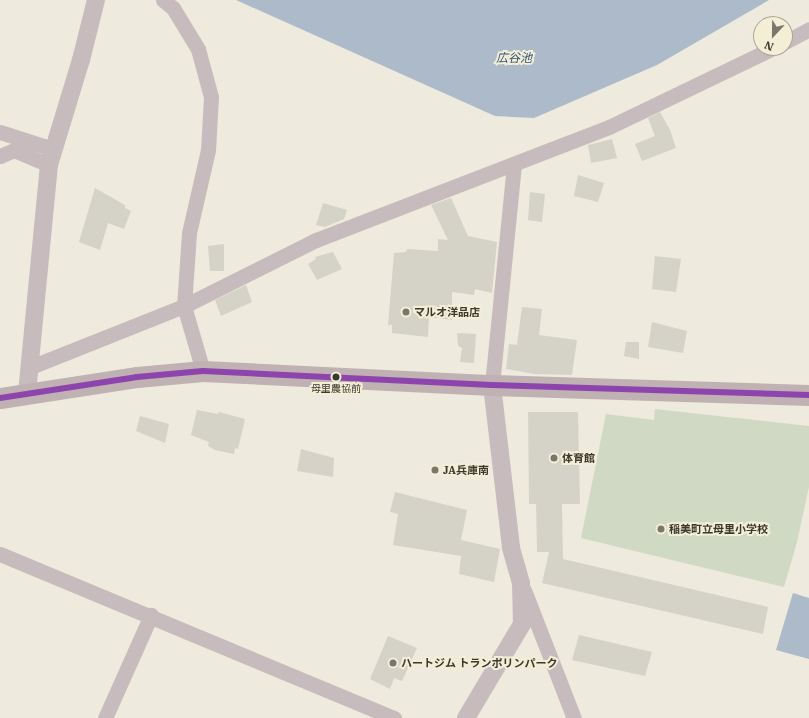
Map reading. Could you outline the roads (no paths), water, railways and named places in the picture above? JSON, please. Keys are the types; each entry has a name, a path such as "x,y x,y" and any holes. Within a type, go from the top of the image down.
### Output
{"main road":[{"path":"0,398 27,393 203,370 492,385 809,395"}],"street":[{"path":"27,393 28,368 51,157 81,60 96,0"},
{"path":"163,0 173,8 198,49 211,97 208,150 189,232 184,306 203,370"},
{"path":"793,38 809,29"},
{"path":"28,368 184,306 316,240 514,166 609,127 756,56"},
{"path":"3,135 51,157"},
{"path":"0,156 14,150 51,157"},
{"path":"514,166 492,385 511,547 521,583 574,718"},
{"path":"0,554 151,615 394,718"},
{"path":"466,718 522,624 521,583"},
{"path":"106,718 151,615"}],"water":[{"name":"広谷池","path":"236,0 769,0 657,65 534,118 495,116"},
{"path":"793,593 809,598 809,659 776,650"}],"place":[{"name":"マルオ洋品店","path":"406,312"},
{"name":"母里農協前","path":"336,377"},
{"name":"体育館","path":"554,458"},
{"name":"JA兵庫南","path":"435,470"},
{"name":"稲美町立母里小学校","path":"661,529"},
{"name":"ハートジム トランポリンパーク","path":"393,663"}]}
